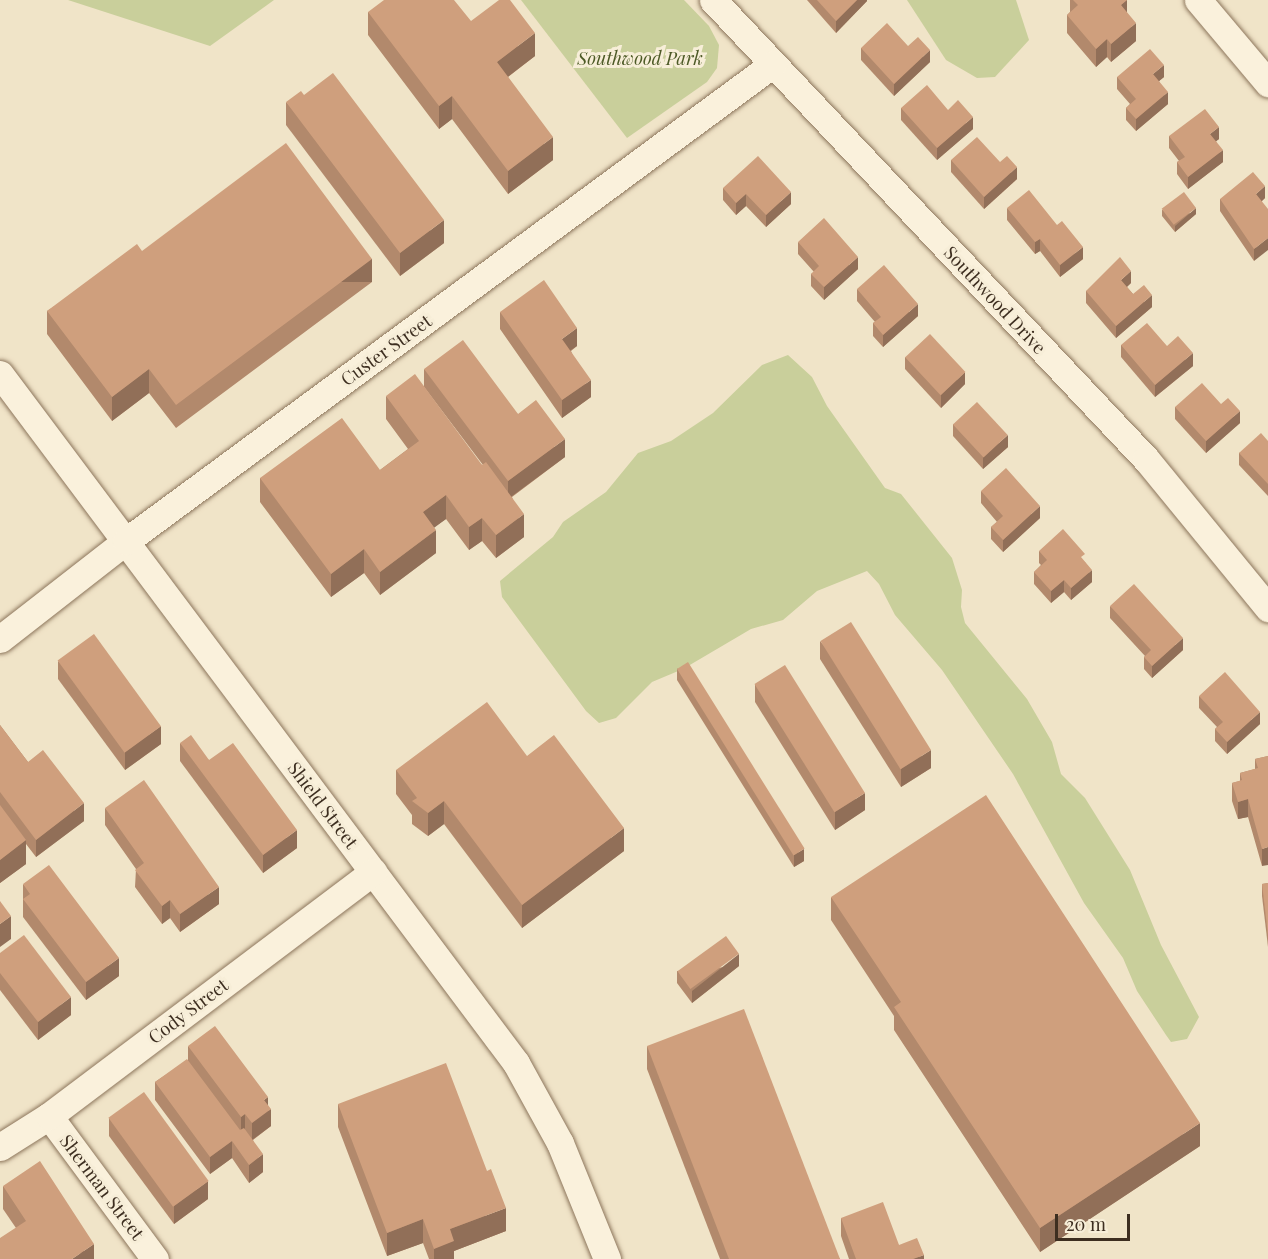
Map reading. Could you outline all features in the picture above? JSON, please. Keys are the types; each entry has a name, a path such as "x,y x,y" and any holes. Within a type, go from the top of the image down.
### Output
{"street":[{"name":"Southwood Drive","path":"713,0 1146,459 1268,608"},
{"path":"1198,0 1268,83"},
{"name":"Custer Street","path":"0,639 126,541 773,64"},
{"name":"Shield Street","path":"0,374 516,1063 560,1143 598,1256"},
{"name":"Cody Street","path":"0,1147 49,1116 373,873"},
{"name":"Sherman Street","path":"49,1116 155,1259"}],"green space":[{"path":"68,0 274,0 210,46"},
{"name":"Southwood Park","path":"521,0 684,0 709,26 719,45 717,68 707,82 627,138"},
{"path":"907,0 1016,0 1029,40 995,77 977,78 946,60"},
{"path":"788,355 812,377 827,406 885,488 901,494 952,558 962,590 961,607 965,623 1027,699 1052,742 1061,774 1085,798 1130,870 1161,945 1199,1017 1187,1039 1171,1042 1166,1035 1137,991 1123,958 1084,903 1013,774 942,670 895,615 879,584 867,571 817,591 783,620 751,629 683,669 652,682 616,718 599,723 586,711 502,597 500,581 553,537 563,522 606,492 638,453 671,441 713,413 762,365"}],"building":[{"path":"384,0 454,0 471,21 499,0 510,0 535,33 497,62 553,137 508,171 452,96 439,106 368,12"},
{"path":"817,0 857,0 836,21"},
{"path":"1073,0 1127,0 1121,5 1136,23 1111,44 1107,39 1096,49 1067,15 1078,5"},
{"path":"887,23 908,46 918,37 930,50 894,84 861,48"},
{"path":"1150,49 1164,65 1153,74 1168,92 1136,119 1126,108 1136,99 1117,77"},
{"path":"333,73 444,220 400,253 286,102 301,91 304,95"},
{"path":"927,85 948,110 958,100 973,117 937,148 901,108"},
{"path":"1205,109 1219,127 1210,134 1223,150 1188,177 1177,162 1185,157 1169,136"},
{"path":"977,137 1000,162 1007,156 1017,167 984,197 951,160"},
{"path":"286,143 372,259 176,405 149,369 112,397 47,311 137,244 142,251"},
{"path":"758,156 791,192 766,215 746,194 736,203 723,188"},
{"path":"1253,172 1265,186 1256,194 1268,209 1268,238 1254,249 1220,199"},
{"path":"1029,190 1057,225 1062,221 1083,247 1060,265 1040,239 1035,242 1007,208"},
{"path":"1184,192 1196,208 1174,225 1162,209"},
{"path":"824,218 858,257 824,287 811,274 819,266 798,242"},
{"path":"1120,257 1131,271 1121,280 1133,294 1144,285 1152,295 1116,326 1086,291"},
{"path":"884,265 918,304 883,335 873,323 881,317 857,289"},
{"path":"544,280 577,328 562,339 591,380 562,400 500,312"},
{"path":"1147,323 1167,346 1178,336 1193,353 1155,385 1121,345"},
{"path":"930,334 965,372 941,395 905,357"},
{"path":"463,340 518,414 536,400 565,439 508,481 424,369"},
{"path":"415,374 482,465 486,462 524,514 496,535 482,518 469,527 446,495 423,512 436,530 380,572 364,549 331,574 260,478 342,418 380,470 419,441 386,396"},
{"path":"1202,383 1221,404 1228,398 1240,411 1206,441 1175,407"},
{"path":"977,402 1008,435 984,457 953,425"},
{"path":"1261,433 1268,441 1268,484 1239,453"},
{"path":"1006,468 1040,506 1003,540 991,527 1003,516 981,491"},
{"path":"1063,529 1085,554 1081,557 1092,570 1071,588 1064,580 1051,591 1034,572 1047,560 1039,551"},
{"path":"1134,584 1183,638 1152,666 1144,657 1151,650 1110,606"},
{"path":"851,622 931,750 900,769 820,641"},
{"path":"94,634 161,726 125,753 58,660"},
{"path":"688,662 805,849 794,855 677,669"},
{"path":"785,665 865,793 834,812 754,684"},
{"path":"1225,672 1260,712 1227,742 1215,729 1223,722 1199,696"},
{"path":"487,702 527,756 554,735 624,828 522,905 444,801 428,813 412,801 417,798 396,770"},
{"path":"0,725 28,762 43,750 84,803 36,840 0,792"},
{"path":"191,735 209,760 233,743 297,830 263,855 180,743"},
{"path":"1268,756 1268,847 1262,849 1248,799 1238,802 1232,783 1242,780 1240,773 1258,768 1255,759"},
{"path":"144,780 219,887 180,914 170,900 162,906 135,870 144,863 105,808"},
{"path":"986,795 1200,1123 1040,1228 894,1007 901,1002 831,897"},
{"path":"0,805 26,840 0,860"},
{"path":"49,865 119,958 86,982 23,899 30,894 23,884"},
{"path":"1268,883 1268,935 1262,884"},
{"path":"0,901 11,916 0,924"},
{"path":"24,935 71,997 38,1022 0,973 0,953"},
{"path":"726,936 739,954 690,989 677,971"},
{"path":"744,1009 840,1259 729,1259 647,1046"},
{"path":"215,1026 268,1097 264,1100 271,1109 252,1123 245,1114 241,1117 188,1046"},
{"path":"187,1059 240,1130 244,1128 263,1154 249,1165 232,1141 210,1157 155,1082"},
{"path":"446,1063 487,1171 491,1169 506,1208 450,1229 454,1241 434,1249 423,1219 387,1233 338,1104"},
{"path":"144,1092 209,1181 173,1207 108,1118"},
{"path":"40,1161 94,1244 72,1259 0,1259 0,1238 26,1221 3,1186"},
{"path":"883,1202 899,1245 917,1238 924,1255 913,1259 856,1259 841,1218"}]}
